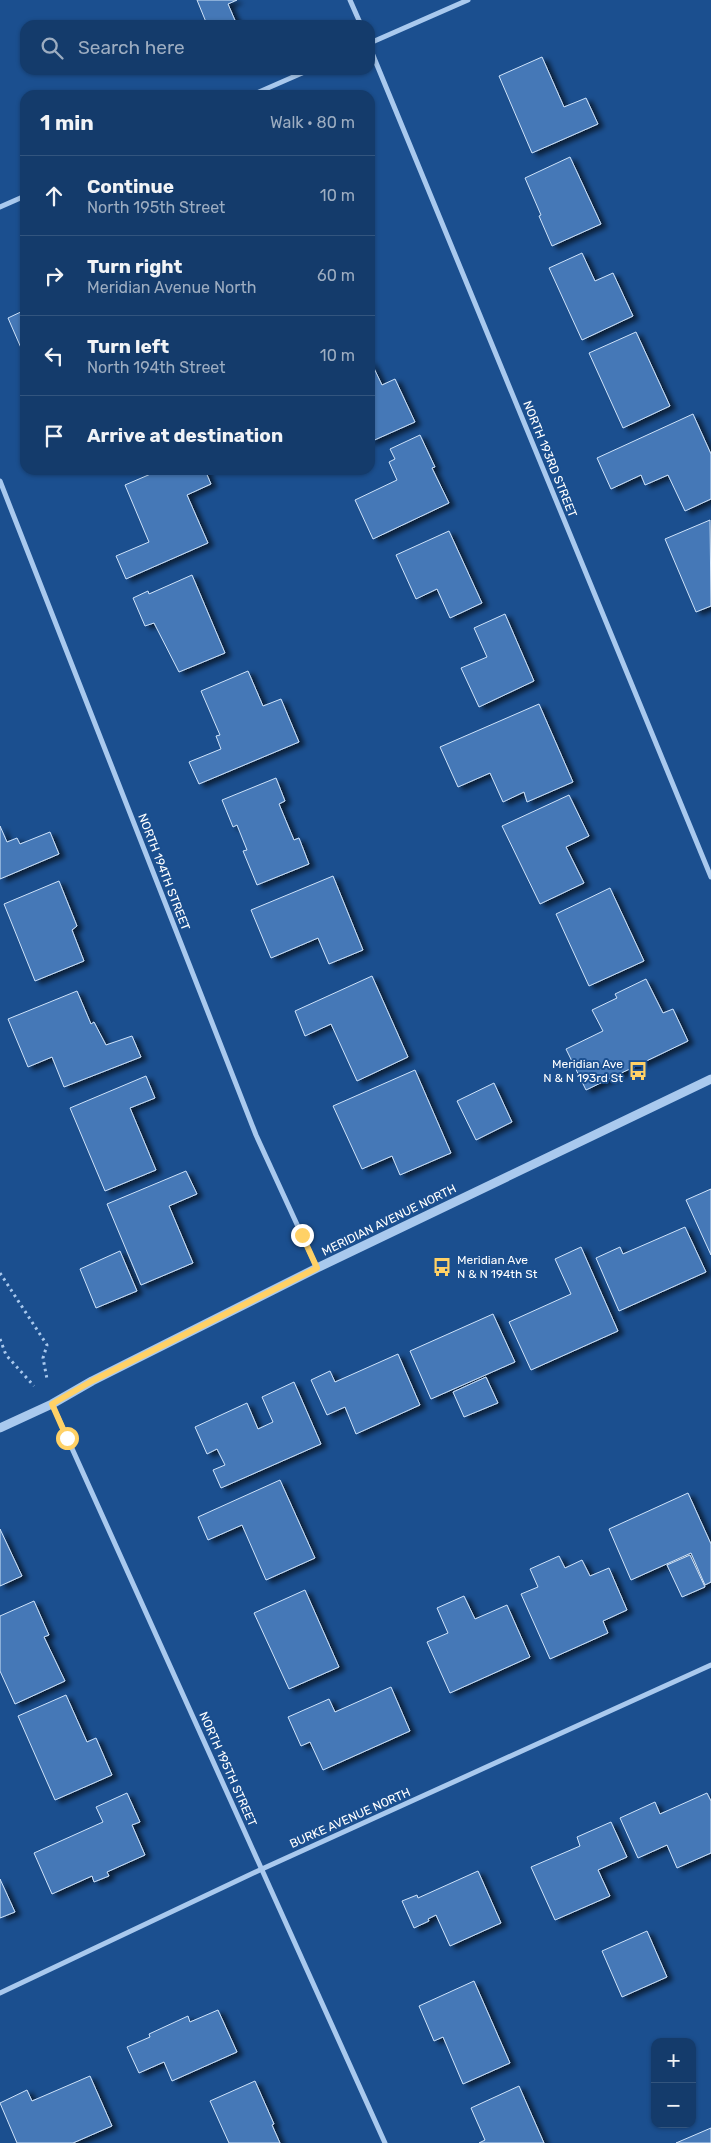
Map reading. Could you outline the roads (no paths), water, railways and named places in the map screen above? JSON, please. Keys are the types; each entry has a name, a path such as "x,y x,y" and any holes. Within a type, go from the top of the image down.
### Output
{"street":[{"path":"350,0 359,20"},
{"path":"375,41 468,0"},
{"name":"NORTH 193RD STREET","path":"375,60 711,877"},
{"path":"263,90 298,75"},
{"path":"0,207 20,198"},
{"name":"NORTH 194TH STREET","path":"0,480 256,1136 317,1268"},
{"name":"MERIDIAN AVENUE NORTH","path":"0,1428 52,1404 92,1381 317,1268 711,1079"},
{"name":"NORTH 195TH STREET","path":"52,1404 385,2143"},
{"name":"BURKE AVENUE NORTH","path":"0,1994 262,1869 711,1665"}],"place":[{"name":"Meridian Ave N & N 193rd St","path":"638,1071"},
{"name":"Meridian Ave N & N 194th St","path":"442,1267"}]}
